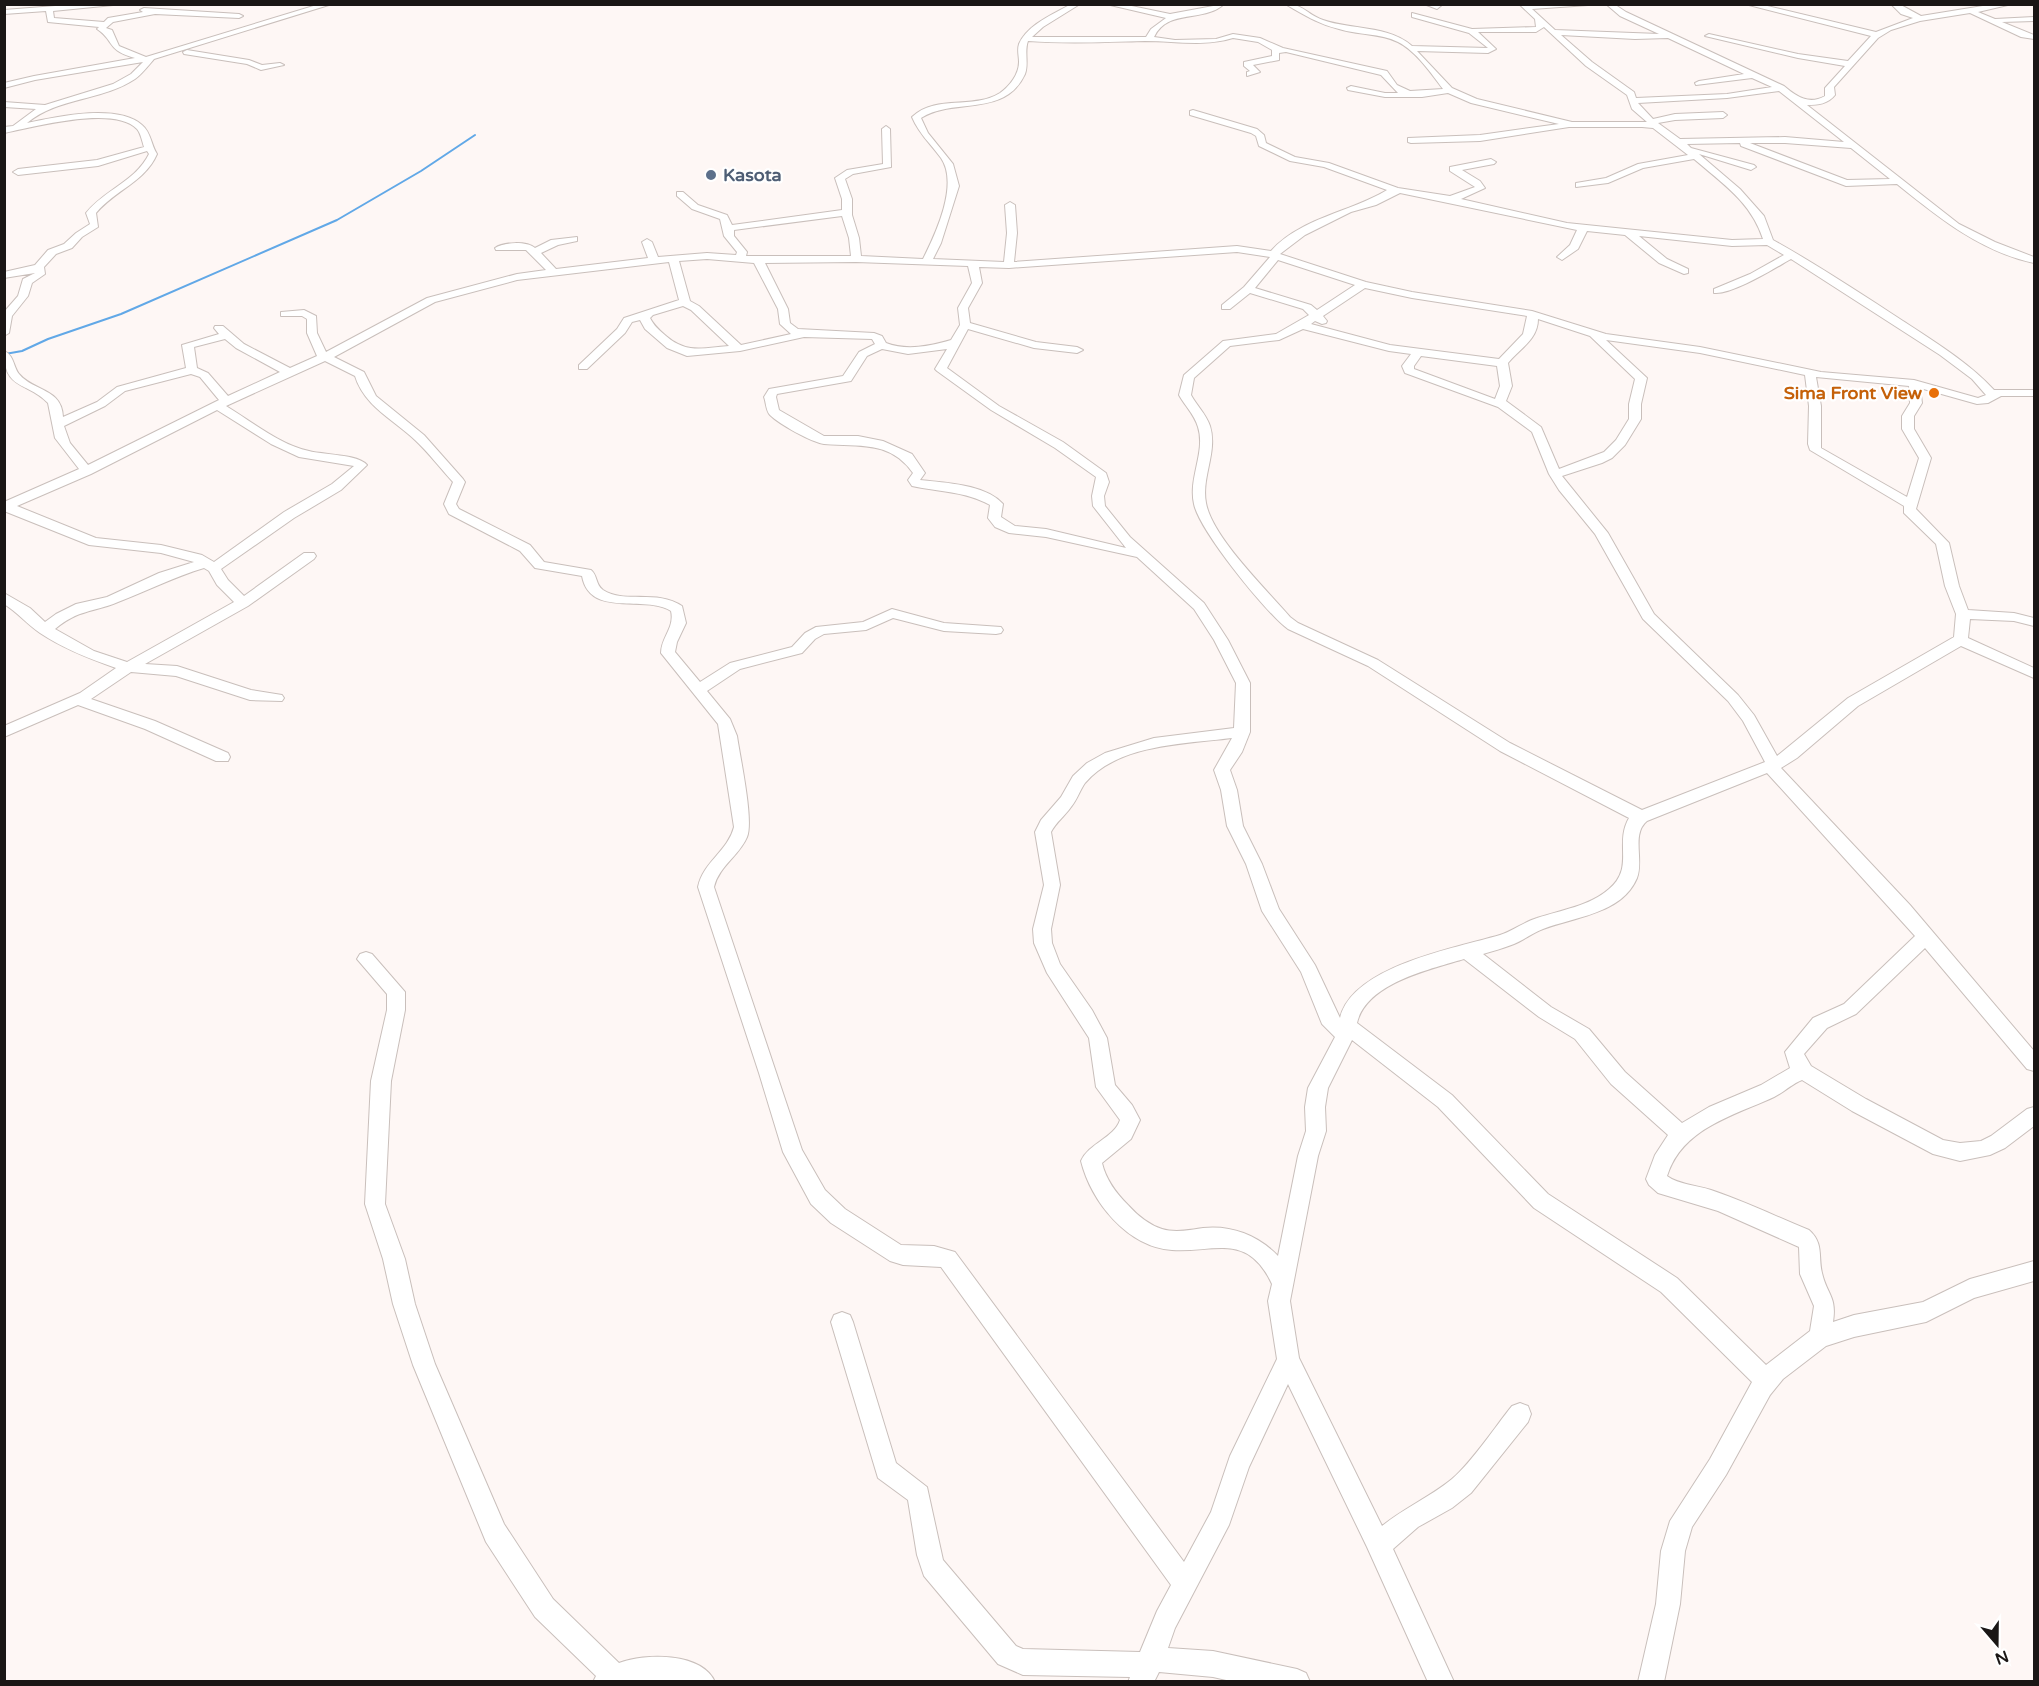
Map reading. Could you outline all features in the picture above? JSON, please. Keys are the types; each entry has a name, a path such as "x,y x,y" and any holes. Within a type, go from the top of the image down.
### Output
{"street":[{"path":"288,4 291,16"},
{"path":"4,86 34,78 148,58 180,50 329,4"},
{"path":"927,261 936,243 954,186 944,153 924,131 916,117 937,106 983,102 1005,94 1021,75 1022,49 1026,39 1050,20 1077,4"},
{"path":"1108,4 1171,17 1215,9 1221,4"},
{"path":"1288,4 1299,6 1306,15 1319,21 1398,39 1426,63 1449,90 1482,104 1572,125"},
{"path":"1427,4 1435,7 1440,4"},
{"path":"1524,6 1599,4"},
{"path":"1610,4 1669,36 1781,88 1801,102 1852,146 1971,235 2034,260"},
{"path":"1748,4 1877,35"},
{"path":"1882,4 1895,5 1921,19"},
{"path":"1801,102 1822,101 1829,98 1831,95 1829,88 1877,35 1921,19 2009,4"},
{"path":"4,12 126,5 154,12 239,16"},
{"path":"232,34 240,6"},
{"path":"1524,6 1589,64 1631,94 1635,107 1653,124 1688,149 1737,191 1756,212 1769,242"},
{"path":"53,21 74,9"},
{"path":"48,10 48,18 53,21 107,25"},
{"path":"148,58 117,50 109,39 109,32 101,29 111,20 154,12"},
{"path":"1972,12 2024,35 2034,37"},
{"path":"1415,15 1472,31 1536,30 1540,28 1538,20"},
{"path":"1149,39 1155,27 1171,17"},
{"path":"1988,18 2034,19"},
{"path":"1409,48 1473,52 1492,49 1472,31"},
{"path":"1552,32 1635,37 1669,36"},
{"path":"2004,37 2024,35"},
{"path":"1026,39 1060,41 1149,39 1211,42 1233,36 1260,40 1268,46 1282,50 1384,73 1394,87 1411,95"},
{"path":"1709,36 1798,56 1849,64"},
{"path":"1632,46 1636,44 1635,37"},
{"path":"180,50 249,62 261,68 280,65"},
{"path":"1250,75 1256,72 1247,64 1276,58 1275,51 1282,50"},
{"path":"10,129 28,115 44,107 67,98 90,94 129,79 148,58"},
{"path":"1699,83 1755,75"},
{"path":"1351,88 1385,95 1411,95 1449,90"},
{"path":"1633,101 1728,96 1781,88"},
{"path":"4,104 44,107"},
{"path":"1192,113 1254,131 1260,135 1262,144 1285,156 1326,165 1395,190 1451,199 1552,224 1732,243 1769,242 1821,271 1944,353 1976,378 1993,395"},
{"path":"1411,140 1480,138 1572,125 1653,124 1675,117 1723,115"},
{"path":"4,275 39,267 52,252 68,246 79,235 95,225 91,213 97,204 145,167 153,157 149,148 149,140 139,127 118,118 81,117 10,129"},
{"path":"845,271 852,259 854,238 841,176 888,165 886,129"},
{"path":"1678,142 1785,140 1852,146"},
{"path":"1740,142 1846,183 1898,181"},
{"path":"18,172 98,162 149,148"},
{"path":"1688,149 1751,166"},
{"path":"1579,185 1608,180 1641,166 1696,156"},
{"path":"1451,199 1480,188 1477,183 1453,169 1491,162"},
{"path":"1226,307 1248,289 1275,256 1276,250 1302,233 1352,208 1373,203 1395,190"},
{"path":"680,194 694,206 720,214 729,228 729,236 742,252 740,258"},
{"path":"1009,265 1012,233 1010,205"},
{"path":"729,228 745,219 835,214 847,208"},
{"path":"1638,222 1652,235"},
{"path":"1562,257 1574,247 1582,228"},
{"path":"1629,233 1663,261 1684,271"},
{"path":"535,252 555,242 574,239"},
{"path":"647,242 654,260"},
{"path":"500,248 524,246 535,252 554,272"},
{"path":"5,507 87,471 222,403 324,357 440,296 517,277 654,260 721,255 758,260 852,259 1009,265 1229,249 1275,256 1363,284 1412,296 1532,314 1594,334 1700,350 1810,372 1914,383 1977,401 1984,401 2004,391 2034,393"},
{"path":"1718,291 1754,276 1791,255"},
{"path":"674,258 685,303"},
{"path":"758,260 783,309 785,324 794,331 804,334"},
{"path":"973,264 976,283 963,308 965,325 942,365 943,372 995,408 1059,445 1102,476 1104,482 1098,496 1099,506 1125,540 1199,606 1221,640 1243,683 1245,694 1242,732 1234,752 1221,770 1229,790 1236,826 1254,864 1271,911 1309,970 1329,1018 1446,1101 1541,1201 1669,1285 1767,1381"},
{"path":"4,333 7,326 6,316 23,296 27,281 40,274 39,267"},
{"path":"1363,284 1316,313 1302,325 1272,339 1227,343 1193,372 1185,382 1185,395 1201,418 1206,450 1200,505 1219,540 1285,620 1293,626 1373,663 1505,747 1641,817"},
{"path":"1248,289 1307,307 1316,313 1329,330"},
{"path":"583,367 621,331 628,320 685,303 695,308 738,348"},
{"path":"285,314 304,313 312,318 312,333 324,357 360,374 367,393 412,430 453,474 459,482 450,504 454,511 525,548 540,565 586,573 589,575 590,585 598,592 622,600 673,604 679,615 680,624 668,644 668,653 718,712 729,736 742,827 739,840 710,871 706,887 766,1063 793,1152 818,1197 838,1216 897,1254 904,1256 932,1254 948,1259 1185,1584"},
{"path":"1502,405 1500,401 1506,386 1502,363 1509,353 1530,334 1534,322 1532,314"},
{"path":"645,316 650,327 681,351 692,353 738,348 804,334 874,336 878,338 881,345 889,348 926,351 954,344"},
{"path":"965,325 1034,345 1077,350"},
{"path":"1302,325 1329,330 1389,348 1502,363"},
{"path":"192,370 188,345 223,332 240,346 289,372"},
{"path":"1555,474 1608,455 1621,442 1635,419 1635,404 1641,378 1594,334"},
{"path":"881,345 863,354 847,379 773,391 770,397 774,412 814,437 823,440 871,441 908,457 919,473 914,480 916,483 945,485 989,499 997,504 998,508 994,518 1005,526 1026,532 1054,534 1082,544 1141,554"},
{"path":"1416,353 1408,366 1409,371 1413,374 1502,405 1537,430 1555,474 1601,533 1648,616 1733,698 1749,719 1772,766 1927,936 1971,993 2034,1063"},
{"path":"4,354 16,377 53,400 59,418 57,425 66,446 87,471"},
{"path":"45,630 61,617 81,608 111,600 164,576 210,565 242,551 287,516 339,484 361,465 358,462 303,454 275,441 222,403 204,375 192,370 121,389 101,404 57,425"},
{"path":"1810,372 1815,406 1814,444 1816,450 1910,504"},
{"path":"1441,1682 1378,1545 1288,1360 1279,1301 1308,1156 1316,1131 1315,1107 1318,1088 1346,1031 1350,1013 1369,990 1386,979 1413,967 1509,939 1535,924 1599,905 1615,894 1628,880 1632,869 1631,832 1635,822 1641,817 1772,766 1792,754 1853,702 1960,640 1964,633 1963,614 1952,586 1941,543 1910,512 1910,504 1925,458 1908,429 1908,416 1916,403 1914,383"},
{"path":"5,507 94,542 161,549 210,565 222,582 243,603"},
{"path":"4,732 78,700 128,667 243,603 309,556"},
{"path":"4,597 25,611 45,630 88,654 128,667 177,671 230,690 278,698"},
{"path":"699,689 735,666 802,648 810,636 821,630 866,626 892,613 944,627 996,630"},
{"path":"1963,614 2014,617 2034,622"},
{"path":"1960,640 2034,673"},
{"path":"78,700 150,725 222,757"},
{"path":"1242,732 1138,748 1095,766 1079,780 1065,805 1043,831 1042,838 1048,855 1052,884 1043,922 1043,942 1070,995 1098,1038 1106,1086 1130,1120 1125,1134 1099,1151 1091,1161 1097,1184 1128,1219 1158,1238 1174,1240 1232,1238 1265,1255 1276,1268 1282,1283"},
{"path":"1927,936 1855,1005 1841,1014 1828,1017 1810,1032 1794,1052 1795,1060 1804,1072 1859,1105 1940,1148 1960,1152 1983,1149 1998,1142 2034,1115"},
{"path":"1468,952 1515,990 1582,1035 1618,1078 1682,1134"},
{"path":"366,959 396,992 396,1010 381,1081 375,1204 394,1259 404,1304 424,1365 495,1533 544,1608 610,1679 624,1672 659,1670 685,1673 702,1682"},
{"path":"1804,1072 1788,1077 1777,1086 1705,1119 1682,1134 1675,1140 1656,1179 1667,1188 1698,1195 1728,1206 1802,1237 1809,1243 1811,1274 1825,1306 1820,1337"},
{"path":"1652,1682 1668,1605 1673,1551 1682,1521 1718,1467 1767,1381 1782,1365 1820,1337 1854,1326 1926,1312 1970,1289 2034,1271"},
{"path":"842,1322 886,1470 894,1479 916,1490 919,1495 928,1555 933,1567 939,1577 1007,1655 1023,1662 1147,1668 1212,1664 1297,1682"},
{"path":"1147,1668 1166,1620 1221,1517 1238,1464 1288,1360"},
{"path":"1378,1545 1410,1520 1444,1500 1463,1485 1520,1414"}],"waterway":[{"path":"5,354 22,351 48,339 121,314 337,220 421,171 475,135"}],"place":[{"name":"Kasota","path":"711,175"},
{"name":"Sima Front View","path":"1934,393"}]}
